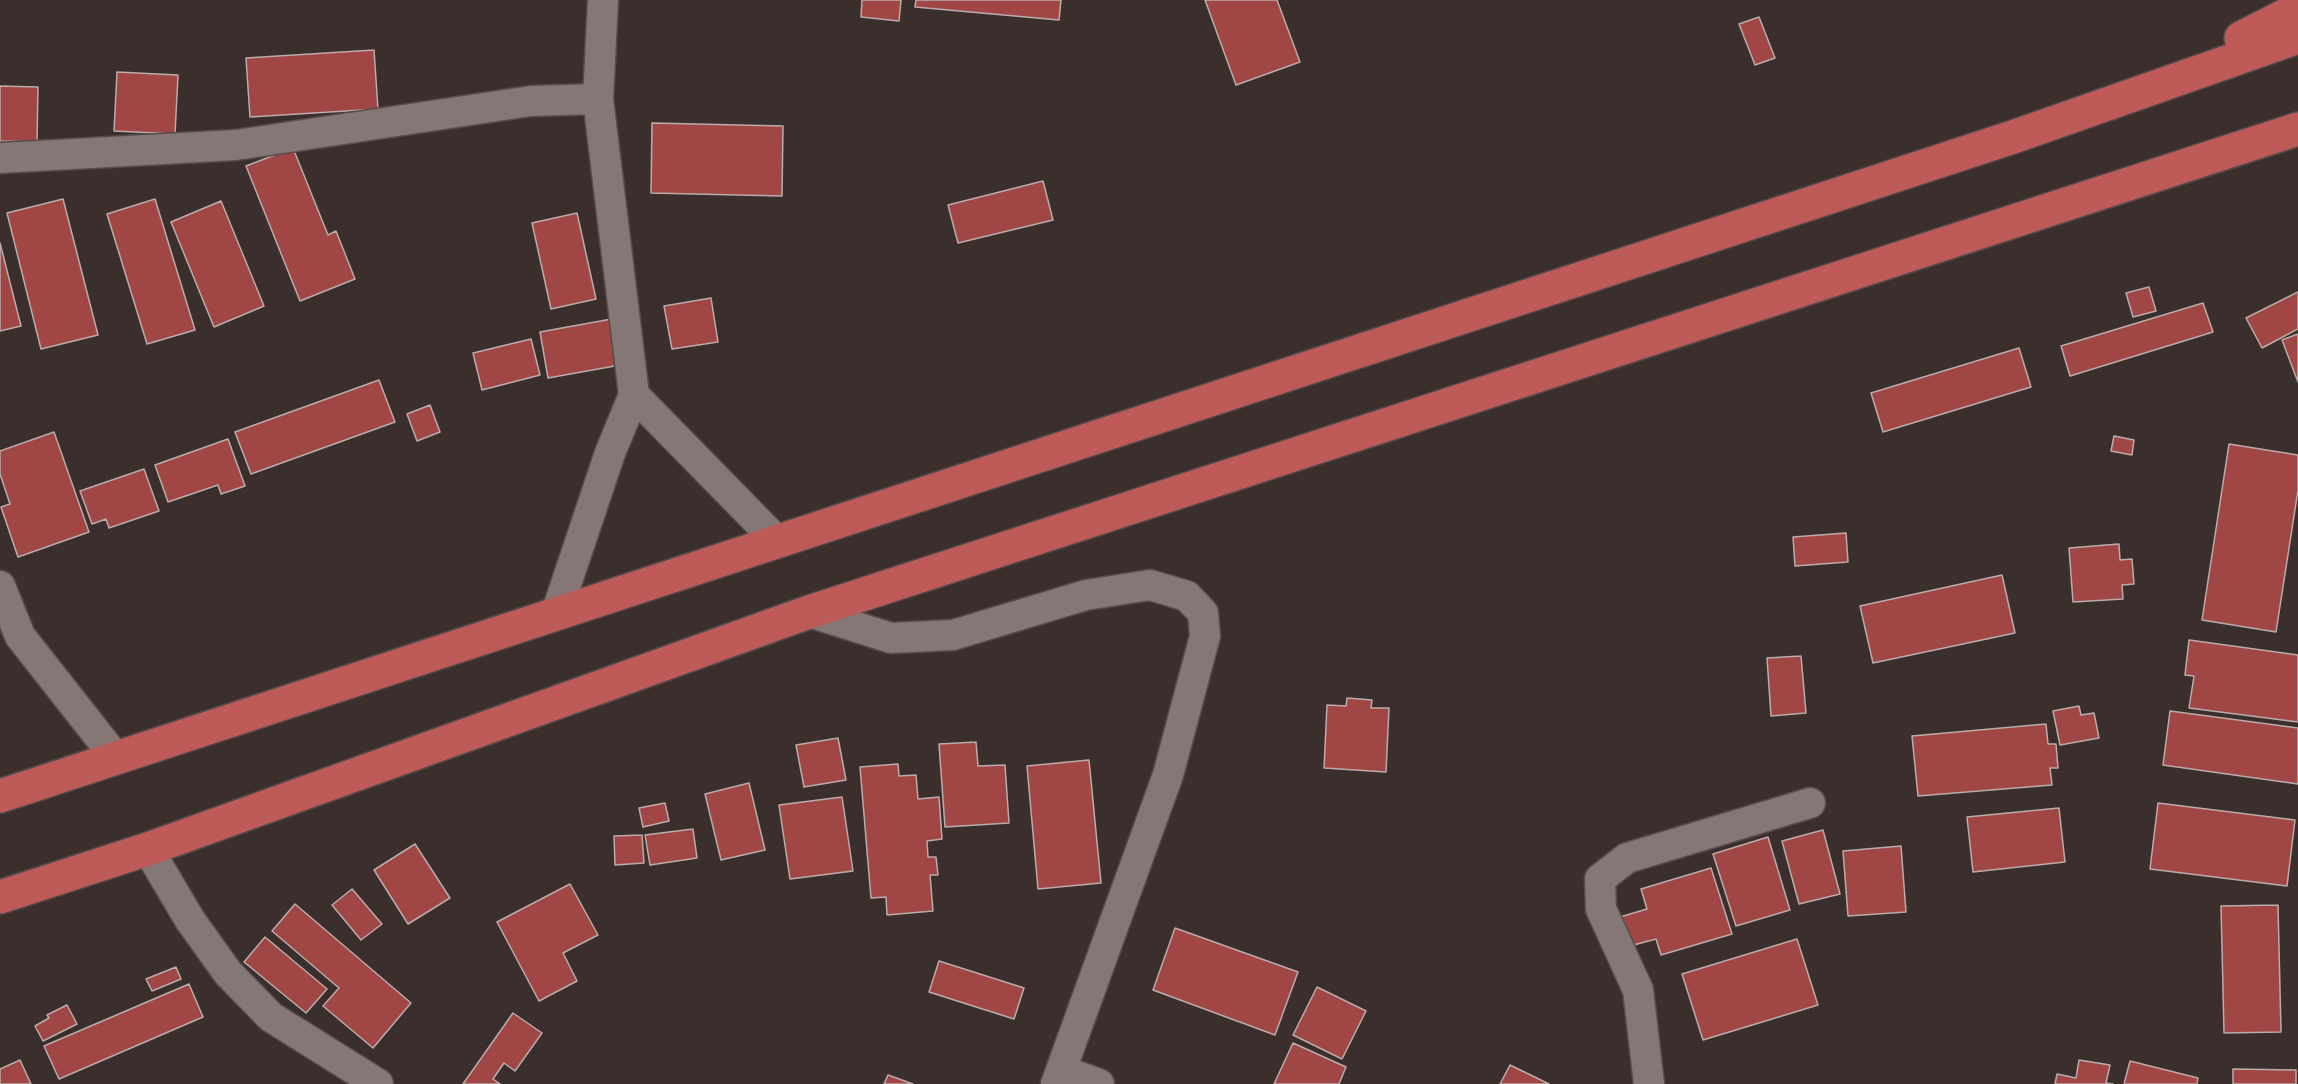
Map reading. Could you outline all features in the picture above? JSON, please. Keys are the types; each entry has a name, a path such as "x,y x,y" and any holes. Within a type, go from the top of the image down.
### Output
{"highway":[{"path":"2117,101 2298,9"},
{"path":"0,796 2013,137 2298,37"},
{"path":"0,897 148,849 809,612 2122,188 2298,129"},
{"path":"2122,188 2298,146"}],"street":[{"path":"556,614 610,453 633,395 598,99 603,0"},
{"path":"0,158 236,145 531,102 598,99"},
{"path":"633,395 777,541"},
{"path":"809,612 891,638 953,635 1086,595 1150,585 1187,596 1203,612 1205,636 1168,775 1058,1077 1099,1084"},
{"path":"0,586 20,636 116,758"},
{"path":"1649,1084 1638,990 1601,909 1600,879 1627,858 1810,803"},
{"path":"148,849 190,920 228,973 256,1002 271,1017 378,1084"}],"building":[{"path":"862,0 901,0 899,21 861,17"},
{"path":"916,0 1061,0 1059,20 915,7"},
{"path":"1205,0 1277,0 1300,62 1236,85"},
{"path":"1759,17 1775,58 1755,65 1739,24"},
{"path":"374,50 378,109 250,117 246,58"},
{"path":"117,72 178,75 175,134 114,131"},
{"path":"0,86 38,87 37,142 0,141"},
{"path":"652,123 783,126 782,196 651,193"},
{"path":"293,148 328,235 336,231 355,279 300,301 246,166"},
{"path":"1043,181 1053,220 958,243 948,205"},
{"path":"63,199 98,335 41,349 7,213"},
{"path":"155,199 195,330 147,344 107,214"},
{"path":"221,201 264,306 214,327 171,222"},
{"path":"577,213 596,299 551,309 532,223"},
{"path":"0,243 21,326 0,331"},
{"path":"2149,287 2156,311 2133,317 2126,293"},
{"path":"2298,292 2298,329 2262,348 2246,318"},
{"path":"711,298 718,342 672,349 664,306"},
{"path":"2203,303 2213,332 2070,376 2061,346"},
{"path":"617,318 626,364 548,378 540,332"},
{"path":"2298,334 2298,382 2282,340"},
{"path":"531,339 540,375 482,390 473,353"},
{"path":"2019,348 2031,387 1883,432 1871,393"},
{"path":"379,380 395,422 251,474 235,432"},
{"path":"430,405 440,432 417,441 407,414"},
{"path":"54,432 89,532 18,557 1,507 10,504 0,474 0,451"},
{"path":"2114,436 2134,440 2132,455 2111,451"},
{"path":"228,439 245,486 221,494 218,485 168,502 155,465"},
{"path":"2229,444 2298,455 2298,490 2276,632 2202,620"},
{"path":"144,469 159,511 109,528 106,519 92,524 80,491"},
{"path":"1846,533 1848,562 1795,566 1793,537"},
{"path":"2119,544 2120,560 2132,559 2134,584 2122,585 2123,599 2073,602 2069,548"},
{"path":"2002,575 2015,633 1873,663 1860,606"},
{"path":"2189,640 2298,655 2298,722 2189,708 2194,676 2185,675"},
{"path":"1801,656 1806,713 1771,716 1767,658"},
{"path":"1347,698 1372,700 1371,708 1389,708 1386,772 1324,768 1327,705 1346,706"},
{"path":"2079,706 2081,715 2094,713 2099,738 2060,745 2053,711"},
{"path":"2170,711 2298,728 2298,784 2163,765"},
{"path":"2046,724 2048,744 2056,744 2058,768 2050,768 2052,785 1918,796 1912,736"},
{"path":"838,738 846,780 804,787 796,745"},
{"path":"976,742 978,766 1005,765 1009,823 945,827 939,744"},
{"path":"1089,760 1101,883 1038,889 1027,766"},
{"path":"898,764 899,776 916,775 918,799 939,797 942,839 927,841 928,857 936,857 938,875 930,875 933,911 887,915 886,897 871,898 860,767"},
{"path":"749,783 765,850 721,860 705,794"},
{"path":"842,797 853,871 790,879 779,805"},
{"path":"665,803 669,821 643,827 639,808"},
{"path":"2158,803 2295,820 2287,886 2150,869"},
{"path":"2059,808 2065,862 1973,872 1967,817"},
{"path":"693,829 697,858 650,865 645,835"},
{"path":"1823,830 1840,894 1799,904 1782,841"},
{"path":"642,835 644,863 615,865 614,836"},
{"path":"1768,837 1790,910 1736,926 1713,854"},
{"path":"415,844 450,898 408,924 374,870"},
{"path":"1901,846 1906,912 1848,916 1843,851"},
{"path":"1711,868 1732,934 1661,955 1656,939 1630,946 1620,917 1647,909 1641,889"},
{"path":"570,884 598,935 563,953 577,981 539,1001 497,922"},
{"path":"352,889 382,924 361,940 332,905"},
{"path":"295,904 411,1003 373,1048 323,1006 339,988 272,931"},
{"path":"2278,905 2281,1032 2224,1033 2221,906"},
{"path":"1175,928 1298,972 1275,1035 1153,990"},
{"path":"265,937 327,989 306,1013 244,962"},
{"path":"1797,939 1818,1005 1703,1040 1682,974"},
{"path":"939,961 1024,988 1014,1019 929,992"},
{"path":"176,967 181,979 152,991 146,979"},
{"path":"189,984 203,1017 59,1079 44,1046"},
{"path":"1317,987 1366,1011 1342,1059 1293,1035"},
{"path":"67,1005 77,1024 43,1041 35,1026 49,1018 47,1015"},
{"path":"513,1013 542,1033 515,1071 504,1063 493,1079 500,1084 463,1084"},
{"path":"1293,1043 1346,1067 1339,1084 1274,1084"},
{"path":"20,1060 31,1084 0,1084 0,1069"},
{"path":"2079,1060 2110,1065 2106,1083 2113,1084 2055,1084 2057,1074 2076,1078"},
{"path":"2130,1061 2198,1078 2197,1084 2124,1084"},
{"path":"1510,1065 1549,1084 1500,1084"},
{"path":"2233,1069 2296,1070 2296,1084 2233,1084"},
{"path":"888,1075 913,1084 884,1084"}]}
